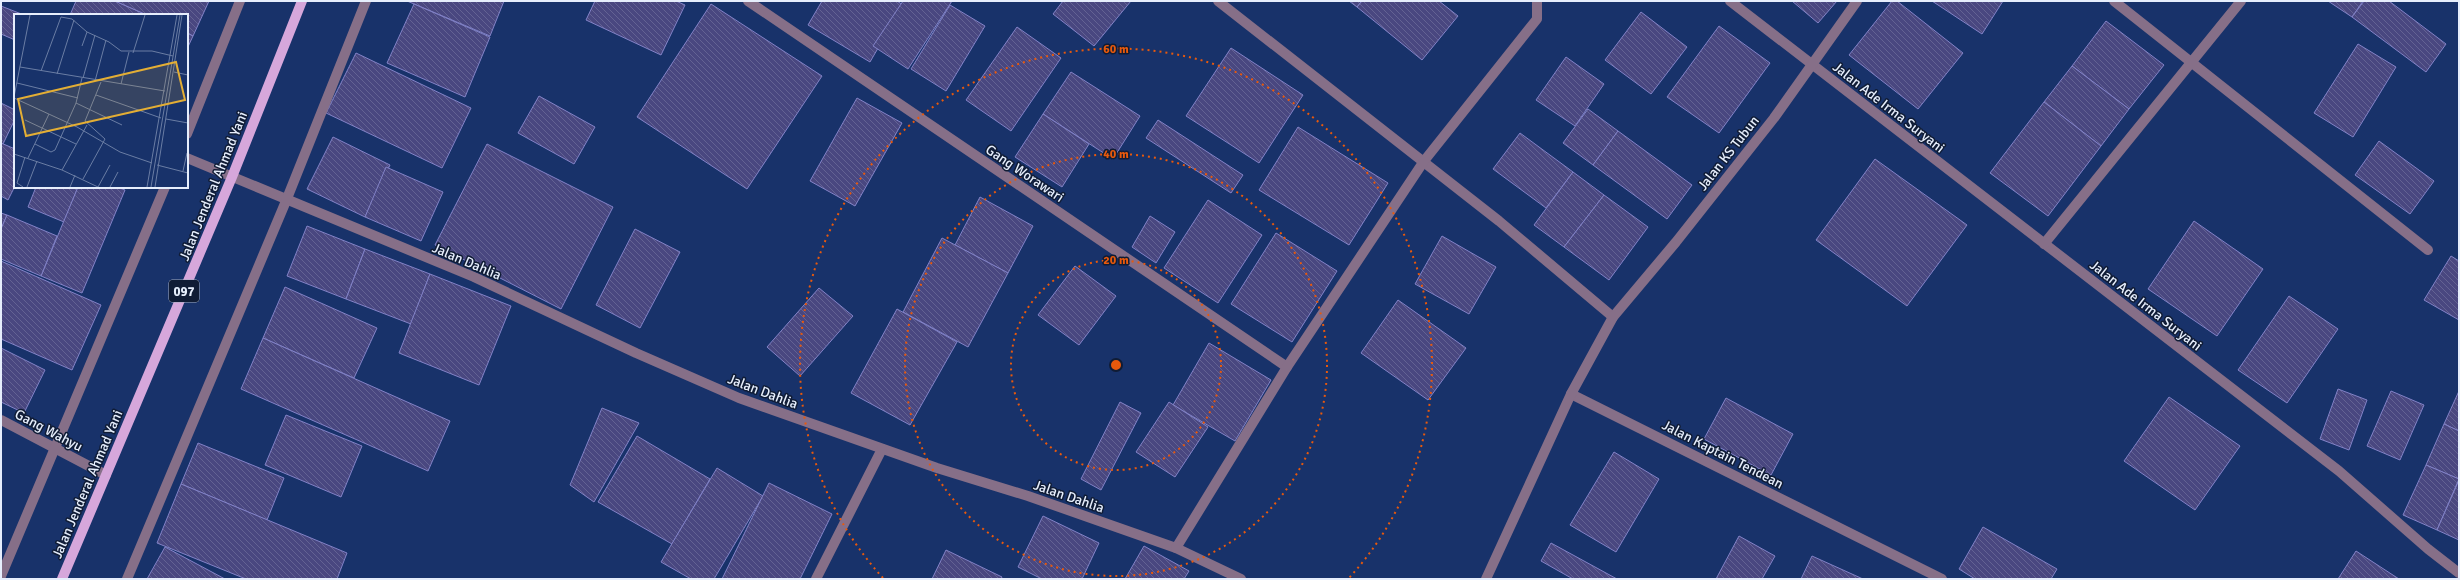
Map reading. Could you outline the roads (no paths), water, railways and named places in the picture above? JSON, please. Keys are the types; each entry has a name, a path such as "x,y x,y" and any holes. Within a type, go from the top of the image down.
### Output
{"main road":[{"name":"Jalan Jenderal Ahmad Yani","path":"62,579 232,177 302,1"}],"street":[{"path":"188,131 240,1"},
{"path":"127,579 286,201 366,1"},
{"name":"Gang Worawari","path":"748,1 1287,367"},
{"path":"1218,1 1424,161 1613,317 1571,394 1486,579"},
{"path":"1176,548 1287,367 1424,161 1537,19 1537,1"},
{"name":"Jalan Ade Irma Suryani","path":"1730,1 2339,471 2428,549 2459,573"},
{"name":"Jalan KS Tubun","path":"1613,317 1676,242 1774,118 1857,1"},
{"path":"2114,1 2428,250"},
{"path":"2044,244 2241,1"},
{"name":"Jalan Dahlia","path":"188,158 286,201 474,278 636,353 740,398 882,449 1176,548 1241,579"},
{"path":"1,576 165,188"},
{"name":"Jalan Kaptain Tendean","path":"1571,394 1942,579"},
{"name":"Gang Wahyu","path":"1,420 106,475"},
{"path":"816,579 882,449"}]}
